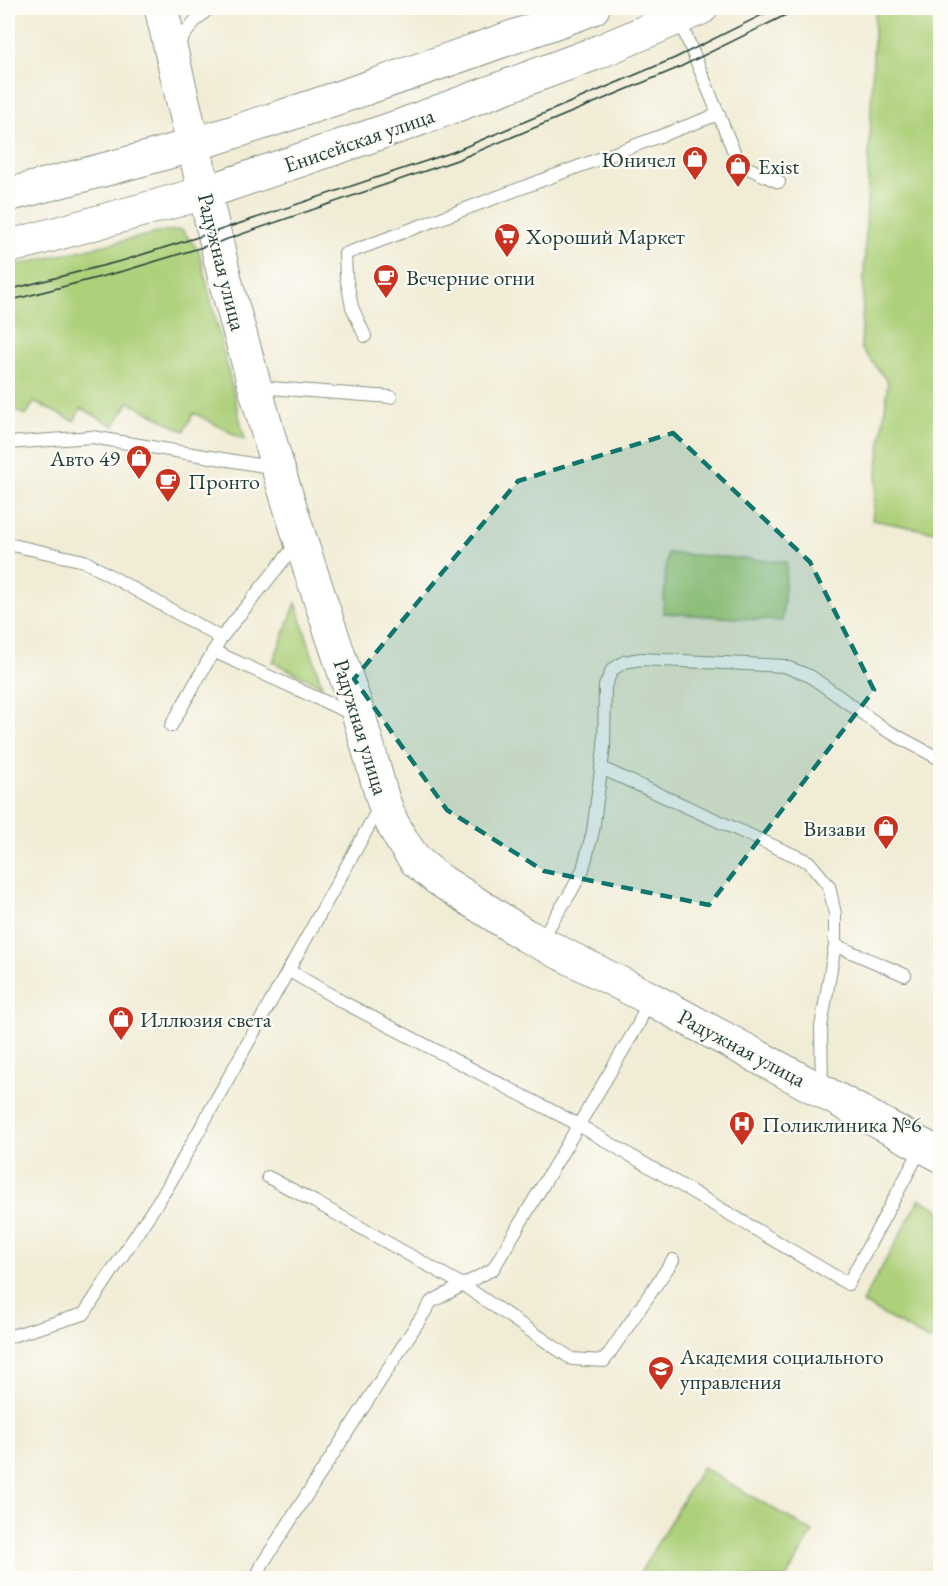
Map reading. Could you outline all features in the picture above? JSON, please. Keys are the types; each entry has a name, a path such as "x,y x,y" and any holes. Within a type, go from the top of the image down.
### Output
{"street":[{"name":"Радужная улица","path":"161,8 227,287 276,462 359,716 383,800 404,844 416,861 438,879 525,935 649,998 931,1151"},
{"name":"Енисейская улица","path":"8,195 193,145 388,81 593,8"},
{"name":"Енисейская улица","path":"8,247 204,193 403,125 596,53 690,12"}],"lane":[{"path":"171,52 195,21 209,8"},
{"path":"690,12 719,114 740,164 779,182"},
{"path":"365,336 352,307 346,276 345,254 719,114"},
{"path":"255,387 391,398"},
{"path":"8,442 92,437 264,466 276,462"},
{"path":"171,726 221,638 290,552 301,542"},
{"path":"8,544 84,561 221,638"},
{"path":"213,651 359,716"},
{"path":"539,942 583,869 593,831 604,747 605,686 612,670 624,662 641,658 784,666 810,676 886,730 940,759"},
{"path":"601,768 809,862 829,886 835,914 835,945 821,1027 823,1092"},
{"path":"8,1337 84,1314 167,1188 383,800"},
{"path":"835,945 905,975"},
{"path":"288,970 341,1001 579,1125 848,1284 931,1151"},
{"path":"256,1578 263,1563 431,1302 493,1269 638,1025 649,998"},
{"path":"268,1178 463,1285 572,1359 604,1361 673,1260"}],"highlighted area":[{"path":"673,433 810,562 874,690 709,905 544,871 447,810 354,679 518,481"}],"green space":[{"path":"880,8 940,8 940,533 872,520 888,382 861,348 875,11"},
{"path":"182,230 199,251 245,440 194,413 184,431 129,402 114,426 81,408 74,421 34,402 26,415 8,407 8,267 166,231"},
{"path":"667,553 787,562 782,621 663,613"},
{"path":"296,603 322,686 273,662"},
{"path":"920,1199 940,1210 940,1321 930,1341 862,1303"},
{"path":"702,1467 813,1532 786,1578 637,1578"}],"tram line":[{"path":"8,290 125,260 453,152 675,58 776,8"},
{"path":"8,301 127,270 216,243 457,160 678,68 800,8"}],"place":[{"name":"Юничел","path":"695,182"},
{"name":"Exist","path":"738,189"},
{"name":"Хороший Маркет","path":"507,259"},
{"name":"Вечерние огни","path":"386,300"},
{"name":"Авто 49","path":"139,481"},
{"name":"Пронто","path":"168,504"},
{"name":"Визави","path":"886,851"},
{"name":"Иллюзия света","path":"121,1042"},
{"name":"Поликлиника №6","path":"742,1147"},
{"name":"Академия социального управления","path":"661,1392"}]}
